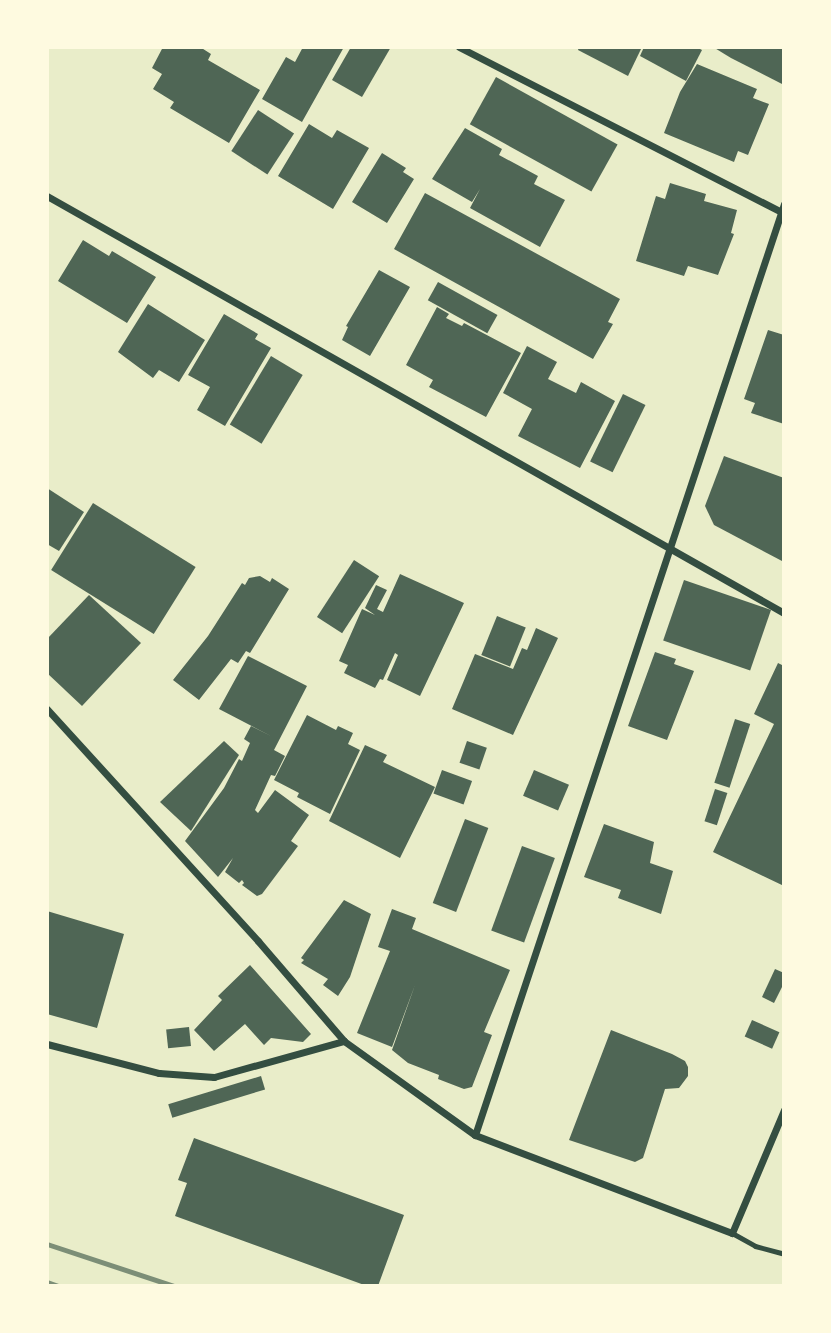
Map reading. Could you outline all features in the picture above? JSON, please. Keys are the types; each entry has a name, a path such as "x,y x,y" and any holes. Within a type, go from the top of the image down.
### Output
{"street":[{"path":"459,47 783,208 475,1135"},
{"path":"47,196 784,613"},
{"path":"47,709 258,941 344,1041 475,1135 732,1233 784,1110"},
{"path":"47,1044 159,1073 214,1077 344,1041"}],"lane":[{"path":"732,1233 755,1246 784,1254"}],"building":[{"path":"163,47 200,47 211,54 208,60 260,90 229,143 170,108 174,102 153,89 162,74 152,68"},
{"path":"303,47 344,47 302,122 262,99 286,57 295,62"},
{"path":"351,47 391,47 362,97 332,80"},
{"path":"579,47 642,47 628,76 578,50"},
{"path":"644,47 696,47 702,50 686,81 640,56"},
{"path":"713,47 784,47 784,85 731,58"},
{"path":"697,64 757,89 753,98 769,104 748,155 738,151 734,162 664,133 680,92"},
{"path":"496,77 618,144 591,192 470,124"},
{"path":"258,110 294,133 267,175 231,151"},
{"path":"309,124 332,138 337,130 369,148 333,209 278,176"},
{"path":"465,128 502,149 499,155 538,176 534,184 565,200 540,247 470,208 480,189 472,202 432,179"},
{"path":"382,153 406,168 403,172 414,179 387,223 352,202"},
{"path":"670,183 706,194 704,201 737,210 731,233 734,234 718,275 688,266 684,276 636,261 656,196 665,199"},
{"path":"425,193 620,299 608,322 613,324 593,359 394,249"},
{"path":"83,240 109,256 112,251 156,277 127,323 58,281"},
{"path":"379,270 410,287 370,356 342,340 348,327 346,326"},
{"path":"438,282 497,315 487,333 428,300"},
{"path":"148,304 205,340 179,382 159,370 153,378 118,352"},
{"path":"437,307 449,314 446,318 462,326 464,323 521,353 486,417 429,387 433,380 406,365"},
{"path":"224,314 258,334 255,339 271,348 225,426 197,410 210,387 188,375"},
{"path":"768,330 784,335 784,424 751,413 755,403 744,399"},
{"path":"527,346 557,362 548,379 576,393 581,382 615,401 580,468 518,436 532,409 503,393"},
{"path":"271,356 303,375 262,444 230,425"},
{"path":"623,394 645,405 613,472 590,461"},
{"path":"724,456 784,478 782,561 714,525 705,506"},
{"path":"47,488 84,512 59,551 47,544"},
{"path":"93,503 196,567 154,634 51,570"},
{"path":"354,560 379,576 342,633 317,617"},
{"path":"400,574 464,603 420,696 387,680 398,655 395,653 383,680 380,679 375,688 344,673 348,665 339,661 362,609 375,615 365,608 376,585 387,590 377,609 383,612"},
{"path":"260,576 270,582 272,578 289,589 250,653 246,651 238,663 231,659 199,700 173,680 208,636 242,583 245,585 249,578"},
{"path":"684,580 771,610 750,670 663,641"},
{"path":"89,595 141,643 82,706 47,673 47,639"},
{"path":"497,616 526,628 510,667 481,655"},
{"path":"536,628 558,638 513,735 452,709 475,654 513,669 522,648 527,650"},
{"path":"655,652 676,659 674,664 694,671 667,740 628,726"},
{"path":"248,656 307,686 274,750 285,756 275,776 271,775 255,810 258,813 275,790 309,815 291,841 298,846 262,894 257,896 242,885 242,880 239,883 225,872 233,858 218,877 185,841 224,788 239,759 242,761 250,743 244,739 251,726 271,736 219,709"},
{"path":"778,663 784,666 784,886 713,852 774,724 754,714"},
{"path":"307,715 336,730 338,726 353,733 348,744 360,750 330,814 297,797 299,793 274,780"},
{"path":"735,719 750,724 730,788 714,783"},
{"path":"224,741 239,755 191,831 160,802"},
{"path":"467,741 487,748 479,770 460,763"},
{"path":"365,745 387,755 383,762 435,787 400,858 329,821"},
{"path":"442,770 472,781 464,804 433,793"},
{"path":"534,770 569,785 558,811 523,796"},
{"path":"715,789 727,793 717,825 704,821"},
{"path":"465,819 488,828 456,912 433,903"},
{"path":"604,824 654,842 650,863 673,871 661,914 618,898 621,890 584,877"},
{"path":"522,846 555,858 524,943 491,931"},
{"path":"344,900 371,914 350,977 338,996 323,985 328,979 301,963 304,960 301,958"},
{"path":"392,909 416,918 412,929 510,970 484,1032 492,1035 472,1087 464,1089 438,1079 439,1075 408,1063 392,1050 415,985 392,1047 357,1033 390,951 378,947"},
{"path":"47,911 124,934 97,1028 47,1014"},
{"path":"250,965 311,1034 303,1042 271,1038 264,1045 245,1024 214,1051 194,1030 222,1000 218,996"},
{"path":"775,969 784,973 784,983 774,1003 762,997"},
{"path":"752,1020 779,1032 772,1049 745,1036"},
{"path":"189,1027 191,1046 168,1048 166,1029"},
{"path":"611,1030 672,1054 685,1061 688,1067 688,1076 679,1088 665,1089 643,1158 635,1162 569,1140"},
{"path":"261,1076 265,1089 172,1118 168,1104"},
{"path":"194,1138 404,1215 378,1286 367,1286 175,1216 187,1183 178,1180"}],"railway":[{"path":"47,1244 174,1286"},
{"path":"47,1282 58,1286"}]}
